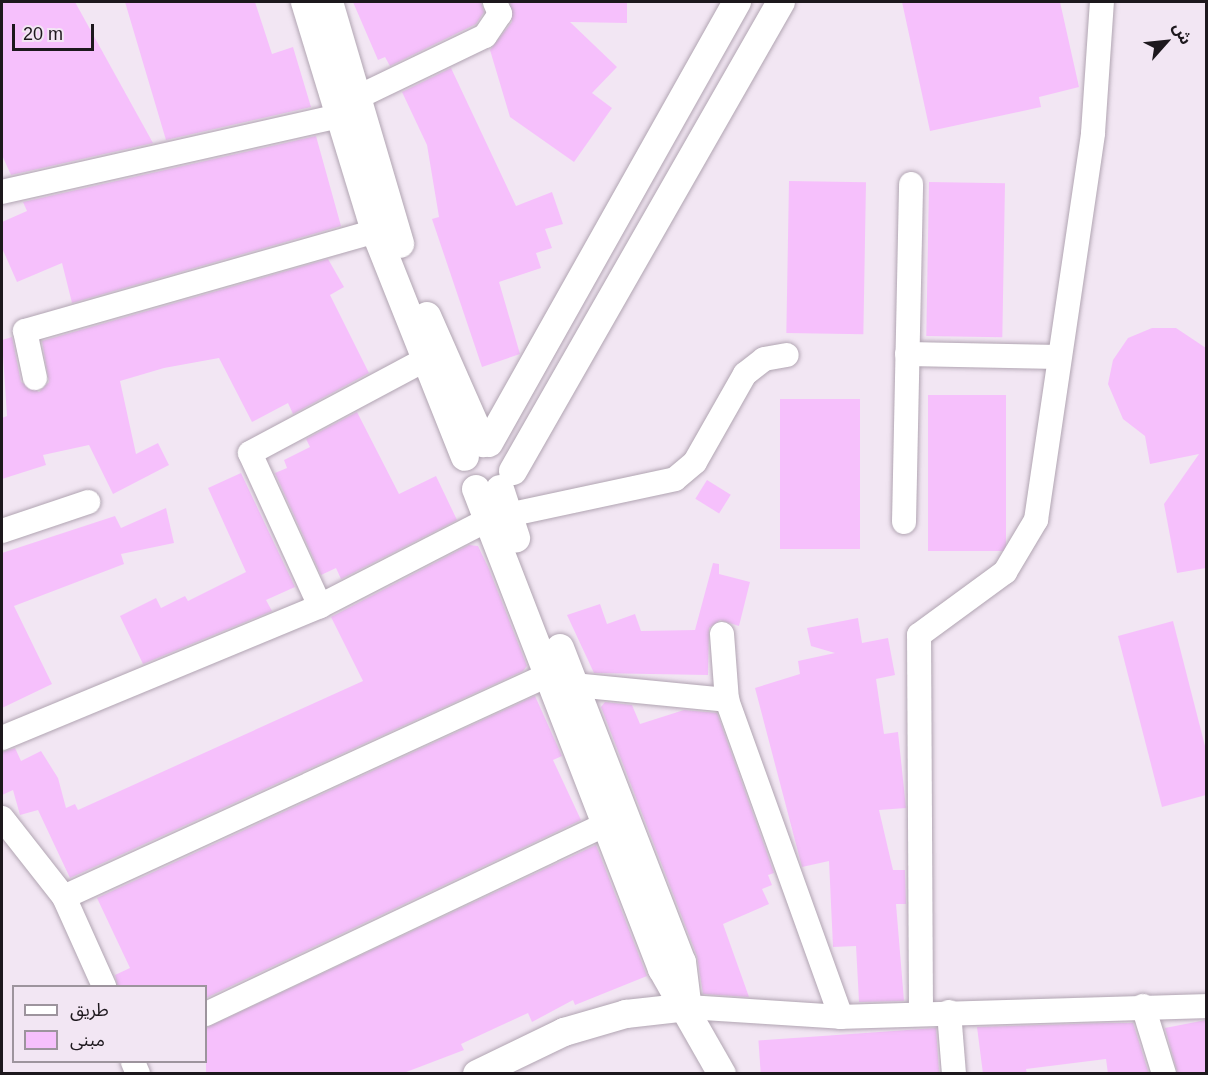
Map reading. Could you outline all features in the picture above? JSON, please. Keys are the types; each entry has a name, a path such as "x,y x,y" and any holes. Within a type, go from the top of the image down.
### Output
{"street":[{"path":"305,2 479,448"},
{"path":"329,2 347,107 375,231 424,360 479,448"},
{"path":"2,192 347,107 485,36 500,14 495,2"},
{"path":"497,497 463,472 737,2"},
{"path":"497,497 781,2"},
{"path":"921,1014 919,635 1005,572 1036,520 1093,133 1102,2"},
{"path":"904,522 911,183"},
{"path":"36,378 25,331 375,231"},
{"path":"908,354 1059,357"},
{"path":"2,738 320,606 497,497 675,479 695,462 746,374 764,359 787,355"},
{"path":"320,606 250,453 424,360"},
{"path":"479,448 504,449 497,497 562,679 681,962 688,1007"},
{"path":"2,531 88,502"},
{"path":"722,634 727,700 842,1017"},
{"path":"562,679 604,825 667,979 688,1007 722,1074"},
{"path":"64,897 562,679 727,700"},
{"path":"2,818 64,897 103,985"},
{"path":"207,1014 604,825"},
{"path":"1143,1006 1164,1074"},
{"path":"477,1074 564,1032 626,1014 688,1007 842,1017 949,1011 1206,1006"},
{"path":"949,1011 954,1074"}],"building":[{"path":"2,2 75,2 153,143 11,175 2,155"},
{"path":"125,2 255,2 272,54 293,47 311,107 166,140"},
{"path":"353,2 481,2 484,12 476,24 390,66 385,57 378,60"},
{"path":"510,2 627,2 627,23 570,22 617,67 592,93 612,108 574,162 510,117 490,50 512,22"},
{"path":"902,2 1060,2 1079,87 1039,97 1041,107 930,131"},
{"path":"451,68 516,206 552,192 563,224 545,229 552,248 536,253 541,268 499,282 520,354 482,367 432,219 439,217 427,145 402,92"},
{"path":"316,136 341,226 72,303 62,263 17,282 2,248 2,222 27,211 23,202"},
{"path":"789,181 866,182 863,334 786,333"},
{"path":"929,182 1005,183 1002,337 926,336"},
{"path":"328,259 344,287 330,295 369,373 293,414 288,403 252,422 219,358 164,368 120,381 136,454 158,443 169,465 113,494 89,445 43,455 46,465 2,479 2,418 7,416 2,340 12,337 21,382 39,392 49,382 42,341"},
{"path":"1152,328 1176,328 1206,348 1206,568 1177,573 1164,504 1199,454 1150,464 1145,436 1123,419 1108,384 1113,360 1128,338"},
{"path":"928,395 1006,395 1006,551 928,551"},
{"path":"780,399 860,399 860,549 780,549"},
{"path":"357,412 399,494 436,476 457,520 341,579 336,568 321,575 275,473 287,468 284,460 310,447 306,439"},
{"path":"241,473 295,587 266,600 272,611 143,664 120,616 156,598 161,608 185,596 188,601 246,572 208,488"},
{"path":"707,480 731,495 719,513 695,499"},
{"path":"166,508 174,543 121,554 124,564 14,606 52,684 2,708 2,553 115,516 121,528"},
{"path":"469,545 478,546 489,569 527,666 523,671 70,878 38,810 20,815 13,790 2,795 2,752 15,748 21,761 41,751 58,778 66,808 75,804 78,810 363,681 331,617"},
{"path":"713,563 719,564 719,574 750,582 739,626 720,620 709,628 708,675 594,673 567,615 600,604 607,624 635,614 641,631 695,630"},
{"path":"858,618 862,643 888,638 895,675 876,679 884,734 898,732 906,808 879,810 893,870 905,870 906,904 896,904 904,1001 859,1002 856,946 833,947 829,861 802,867 755,688 800,674 798,661 835,653 811,646 807,628"},
{"path":"1173,621 1206,750 1206,795 1162,807 1118,636"},
{"path":"535,696 562,756 553,760 581,820 207,998 207,985 118,985 115,975 130,968 97,898"},
{"path":"605,702 632,705 640,724 684,710 717,713 774,873 768,875 772,885 762,889 769,904 723,924 749,997 703,994 697,956 601,707"},
{"path":"596,845 647,976 575,1005 573,1000 532,1022 528,1013 461,1044 464,1050 401,1074 206,1074 207,1028"},
{"path":"1206,1020 1206,1074 1178,1074 1165,1028"},
{"path":"1133,1023 1149,1074 1108,1074 1106,1059 1026,1069 1027,1074 983,1074 977,1027"},
{"path":"936,1028 939,1074 761,1074 758,1040"}]}
